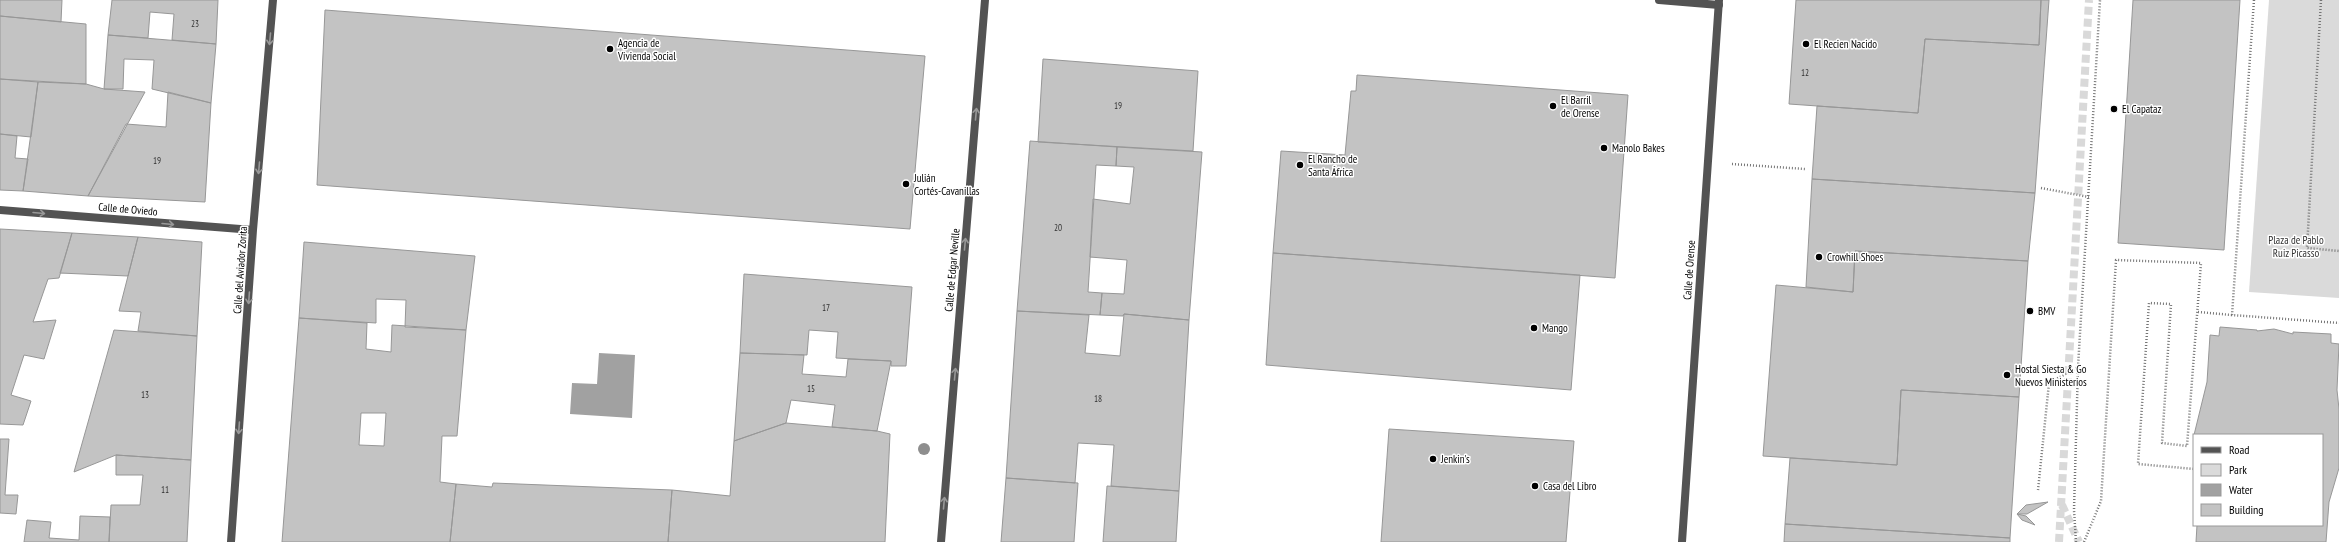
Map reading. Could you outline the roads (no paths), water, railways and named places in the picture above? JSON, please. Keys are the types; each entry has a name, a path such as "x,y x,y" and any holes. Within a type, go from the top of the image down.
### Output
{"street":[{"name":"Calle del Aviador Zorita","path":"231,542 253,230 273,0"},
{"name":"Calle de Edgar Neville","path":"941,542 985,0"},
{"path":"1659,0 1719,2"},
{"name":"Calle de Orense","path":"1682,542 1719,2"},
{"name":"Calle de Oviedo","path":"0,210 253,230"}],"water":[{"path":"599,353 635,355 632,418 570,414 572,383 597,384"}],"tunnel":[{"path":"2059,542 2089,0"},
{"path":"2062,505 2079,542"}],"place":[{"name":"El Recien Nacido","path":"1806,44"},
{"name":"Agencia de Vivienda Social","path":"610,49"},
{"name":"El Barril de Orense","path":"1553,106"},
{"name":"El Capataz","path":"2114,109"},
{"name":"Manolo Bakes","path":"1604,148"},
{"name":"El Rancho de Santa África","path":"1300,165"},
{"name":"Julián Cortés-Cavanillas","path":"906,184"},
{"name":"Crowhill Shoes","path":"1819,257"},
{"name":"BMV","path":"2030,311"},
{"name":"Mango","path":"1534,328"},
{"name":"Hostal Siesta & Go Nuevos Ministerios","path":"2007,375"},
{"name":"Jenkin's","path":"1433,459"},
{"name":"Casa del Libro","path":"1535,486"}],"park label":[{"name":"Plaza de Pablo Ruiz Picasso","path":"2296,246"}]}
